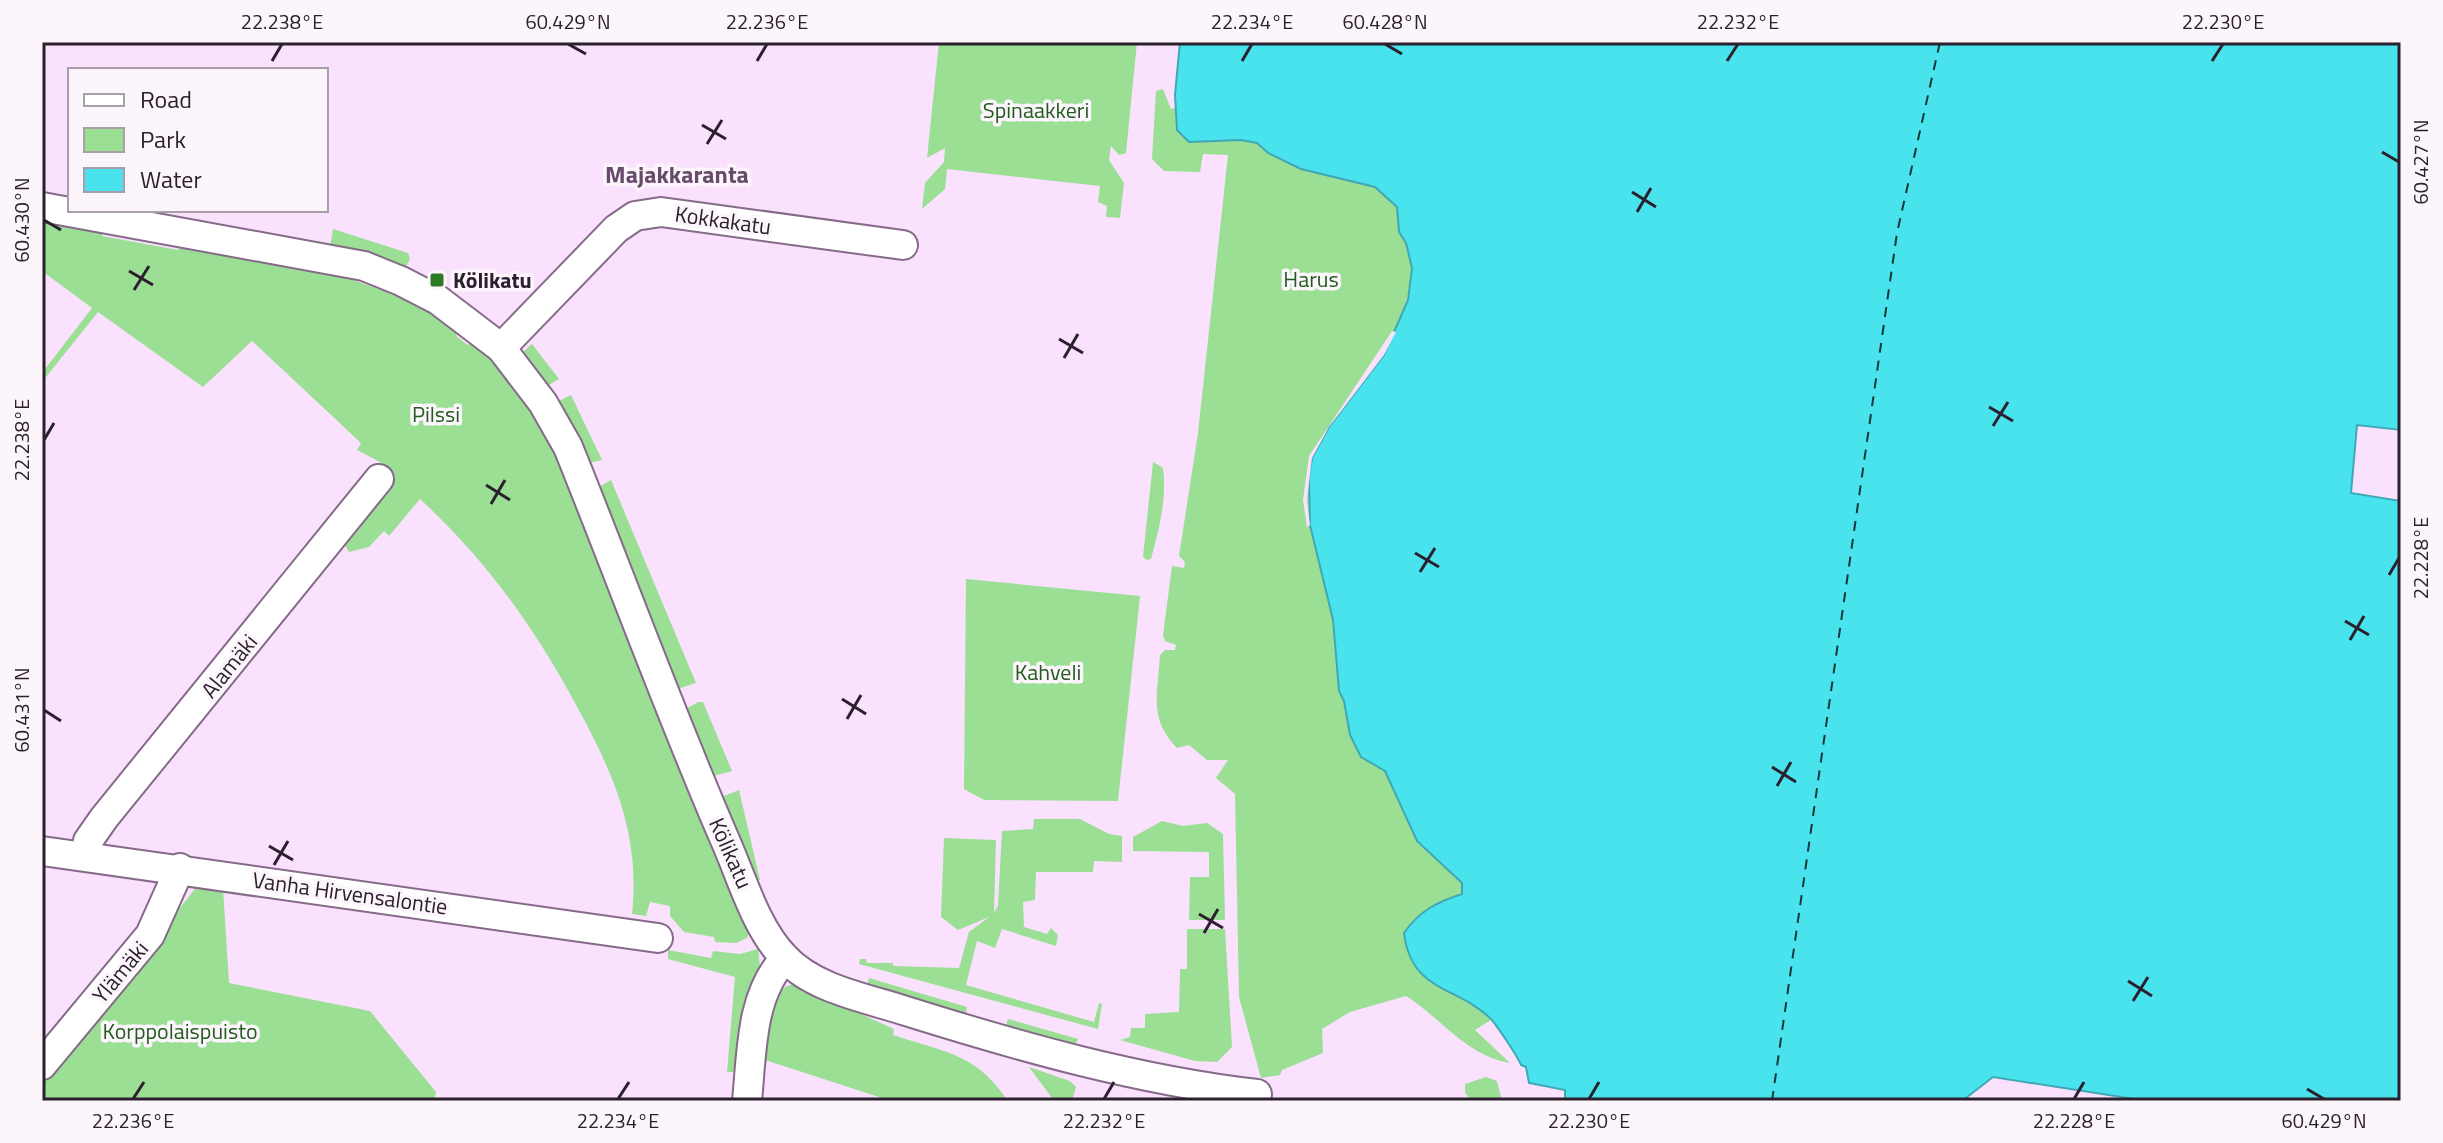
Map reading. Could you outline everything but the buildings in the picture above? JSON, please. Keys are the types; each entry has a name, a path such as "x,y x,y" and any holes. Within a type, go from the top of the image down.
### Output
{"street":[{"name":"Kölikatu","path":"42,207 68,212"},
{"name":"Kölikatu","path":"69,212 364,266 438,300 501,348 543,403 568,447 705,794 759,917 785,958 817,980 837,989 996,1040 1185,1086 1257,1094"},
{"name":"Kokkakatu","path":"501,348 597,246 635,216 661,212 903,245"},
{"name":"Alamäki","path":"85,856 88,841 104,818 379,479"},
{"name":"Vanha Hirvensalontie","path":"42,851 180,868 658,938"},
{"name":"Ylämäki","path":"42,1065 150,935 180,868"},
{"path":"747,1101 760,996 785,958"}],"green space":[{"name":"Spinaakkeri","path":"939,42 1137,42 1126,153 1119,155 1111,146 1109,160 1124,183 1120,218 1106,217 1107,206 1098,202 1100,186 947,169 945,189 922,209 925,183 944,162 945,148 927,158"},
{"name":"Harus","path":"1163,89 1171,109 1175,108 1175,95 1257,143 1375,187 1397,207 1399,232 1406,243 1412,268 1411,284 1402,318 1384,355 1347,552 1507,1010 1475,1030 1510,1063 1468,1045 1406,996 1350,1012 1322,1029 1323,1053 1282,1070 1280,1075 1261,1078 1239,997 1235,794 1216,778 1228,760 1207,760 1189,745 1177,748 1158,716 1160,655 1165,650 1175,650 1176,645 1165,641 1163,635 1172,566 1184,568 1185,562 1179,556 1198,433 1228,155 1203,154 1200,172 1164,171 1152,159 1156,91"},
{"name":"Pilssi","path":"42,220 103,231 102,236 178,250 179,245 289,264 358,282 392,294 458,330 456,336 468,345 470,341 498,368 522,397 560,463 750,931 747,938 736,943 715,942 714,937 684,932 670,916 670,906 650,902 646,916 632,914 632,856 621,803 574,701 524,619 466,545 420,499 389,536 384,531 369,547 349,552 343,542 395,476 380,462 357,450 361,443 252,341 203,387 98,312 42,382 42,373 92,308 42,271"},
{"path":"333,229 408,253 410,259 404,271 330,247"},
{"path":"532,344 559,379 545,387 524,358 523,352"},
{"path":"571,395 602,460 589,463 555,403"},
{"path":"1153,462 1163,468 1164,491 1157,536 1151,559 1147,560 1143,557"},
{"path":"611,480 696,683 677,689 595,489"},
{"name":"Kahveli","path":"966,579 1140,596 1118,801 984,800 964,789"},
{"path":"703,702 732,771 710,777 686,709"},
{"path":"739,790 760,880 752,882 719,798"},
{"path":"1034,819 1080,819 1109,834 1122,836 1122,862 1094,861 1093,872 1036,872 1035,900 1023,902 1024,927 1047,934 1051,928 1058,935 1056,946 1002,929 995,948 977,941 966,985 1094,1022 1099,1003 1102,1004 1098,1029 859,964 860,959 866,959 867,963 893,963 893,966 959,968 969,932 989,917 958,930 941,917 944,838 996,840 994,913 998,906 1002,831 1033,829"},
{"path":"1162,821 1183,826 1207,823 1223,834 1225,920 1189,920 1190,877 1209,877 1209,852 1133,851 1133,837"},
{"name":"Korppolaispuisto","path":"198,885 223,889 229,983 370,1011 436,1092 434,1101 42,1101 42,1082"},
{"path":"1187,929 1225,929 1232,1047 1217,1062 1195,1061 1120,1040 1130,1037 1131,1028 1145,1028 1145,1014 1179,1012 1180,969 1187,969"},
{"path":"758,949 760,967 749,1002 740,1072 727,1072 735,977 668,959 668,950 711,958 713,951 740,954"},
{"path":"869,978 967,1007 966,1014 867,986"},
{"path":"794,984 894,1029 893,1035 958,1056 984,1073 1008,1101 882,1101 879,1097 762,1059 764,1025 770,1004 783,988"},
{"path":"1008,1019 1078,1039 1075,1045 1006,1026"},
{"path":"1029,1067 1070,1081 1076,1087 1072,1101 1052,1098"},
{"path":"1486,1077 1497,1081 1502,1101 1472,1101 1465,1093 1465,1084"}],"water":[{"path":"1180,42 2401,42 2401,430 2357,425 2351,493 2401,501 2401,1101 2147,1101 1993,1077 1962,1101 1565,1101 1565,1090 1529,1083 1526,1067 1521,1065 1490,1018 1437,986 1416,967 1408,952 1404,933 1410,925 1429,908 1462,894 1462,883 1417,841 1385,771 1361,757 1350,735 1344,701 1339,691 1333,620 1310,525 1309,477 1312,458 1329,427 1384,355 1408,300 1412,268 1406,243 1399,232 1397,207 1375,187 1301,169 1268,153 1257,143 1241,140 1189,142 1177,130 1175,95"}],"pier":[{"path":"1392,331 1396,332 1384,355 1329,427 1312,458 1307,500 1310,525 1307,527 1303,500 1309,456"}],"ferry route":[{"path":"1772,1101 1897,233 1940,42"}],"place":[{"name":"Kölikatu","path":"437,280"}],"district":[{"name":"Majakkaranta","path":"677,175"}]}
